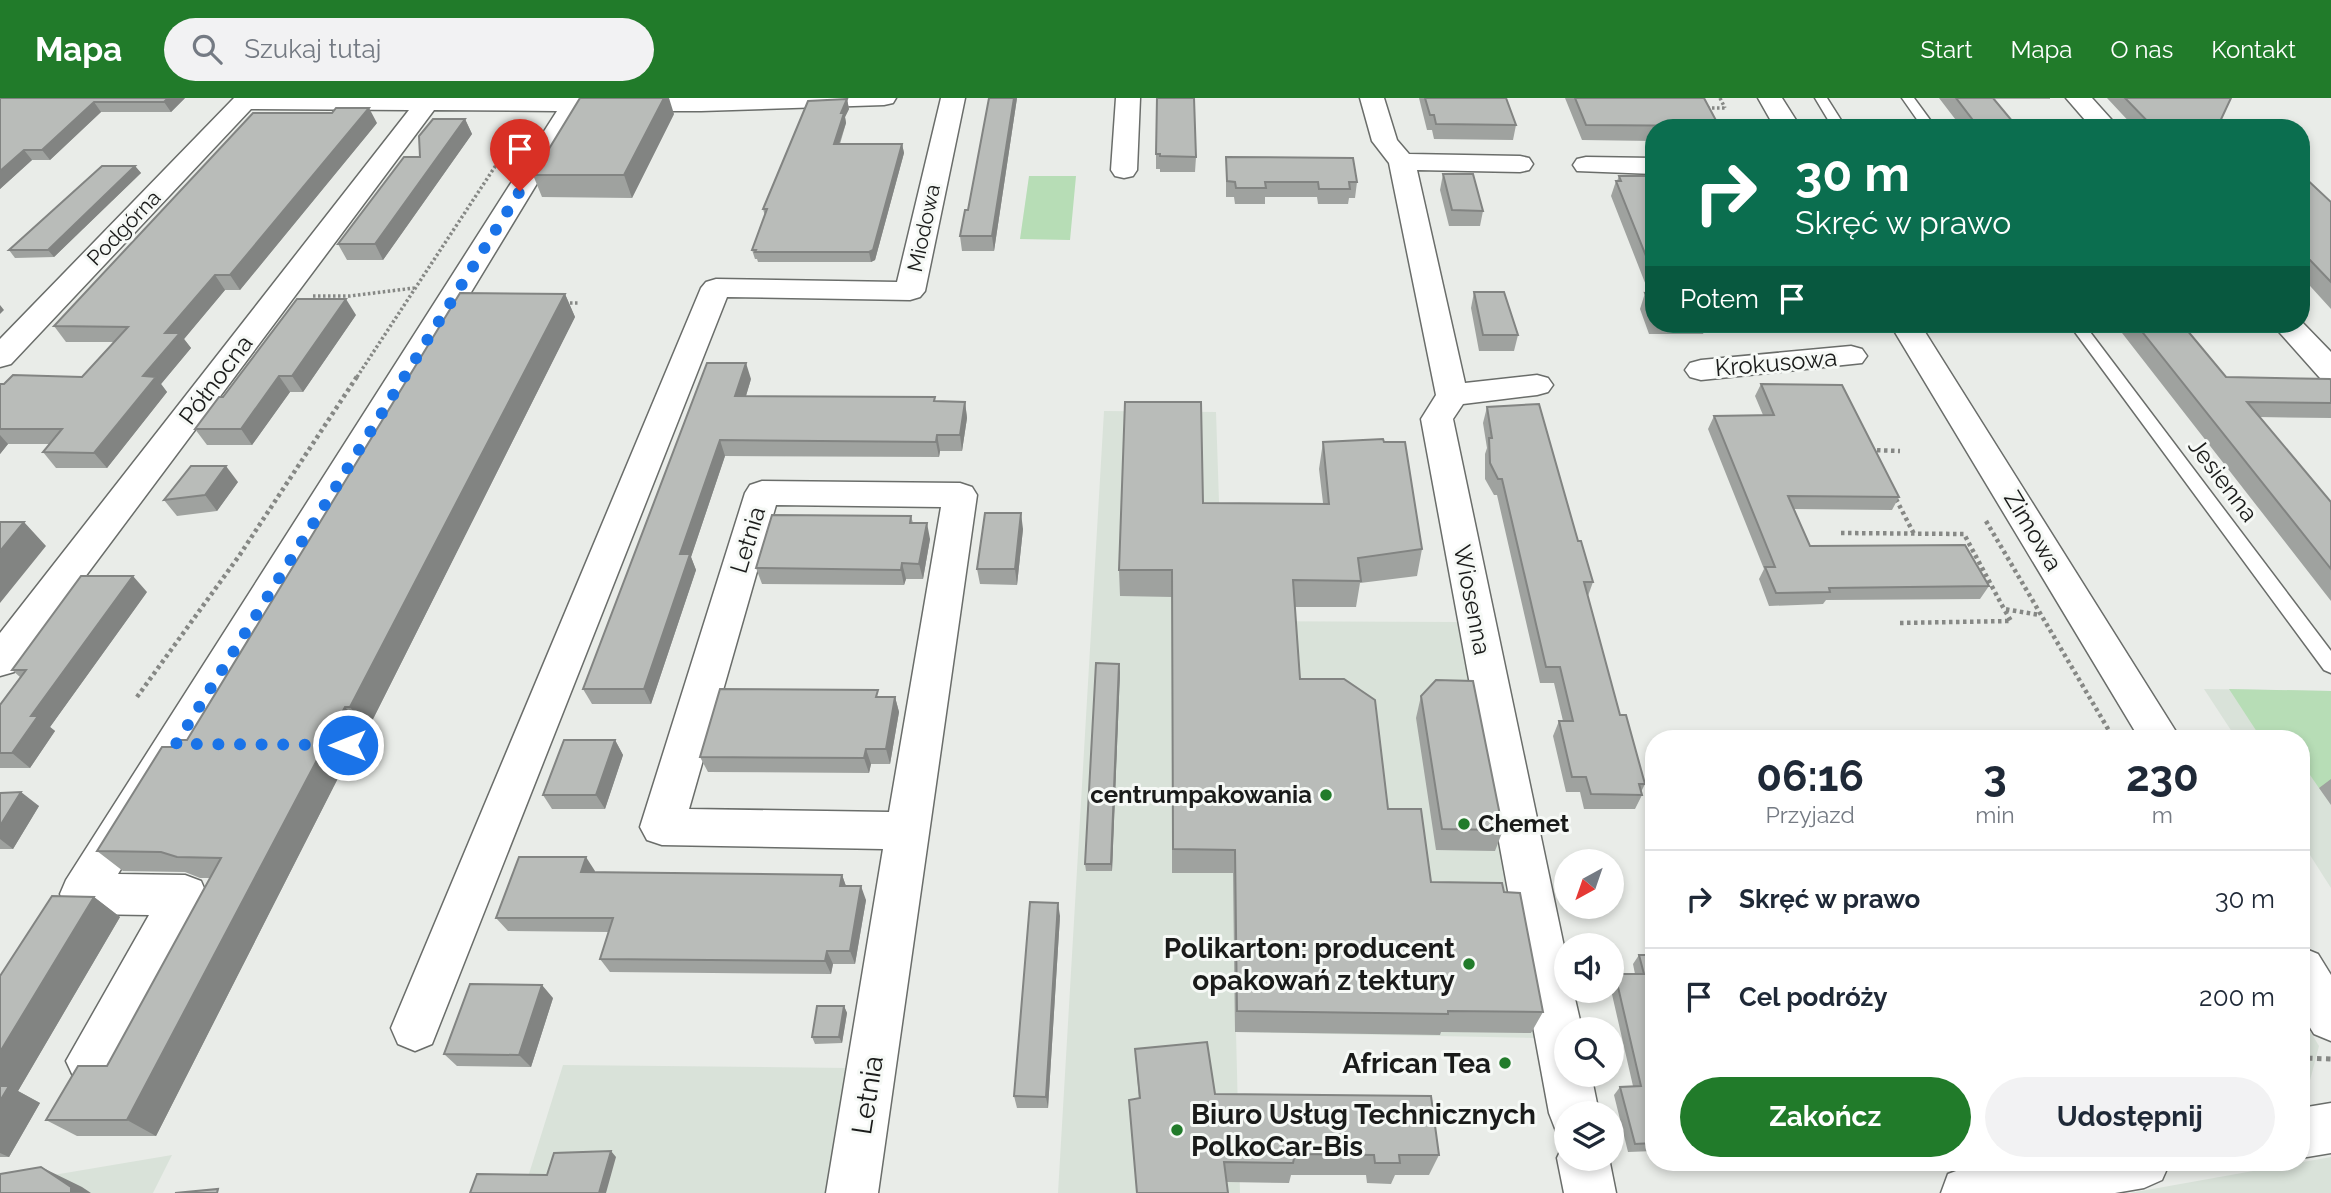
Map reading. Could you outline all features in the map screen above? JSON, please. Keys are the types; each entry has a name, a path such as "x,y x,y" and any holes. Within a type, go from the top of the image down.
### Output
{"street":[{"path":"246,100 564,102 884,98"},
{"name":"Miodowa","path":"415,1028 716,288 910,292 953,98"},
{"path":"1124,170 1128,98"},
{"path":"1372,98 1385,141 1402,162 1452,395 1537,385"},
{"path":"1770,98 1783,119"},
{"path":"2078,98 2098,119"},
{"name":"Podgórna","path":"0,357 246,100"},
{"name":"Północna","path":"0,661 429,100"},
{"path":"91,1061 185,895 82,894 564,102"},
{"path":"1402,162 1520,164"},
{"path":"1586,165 1645,166"},
{"name":"Zimowa","path":"1911,333 2155,730"},
{"path":"2295,333 2331,372"},
{"name":"Krokusowa","path":"1701,370 1851,356"},
{"name":"Wiosenna","path":"1452,395 1437,419 1572,1101"},
{"name":"Letnia","path":"852,1193 960,495 762,493 662,827 908,831"},
{"path":"2310,983 2331,1017"},
{"path":"2310,1132 2331,1128"},
{"path":"1586,1171 1590,1193"},
{"path":"1967,1193 2093,1171"}],"lane":[{"path":"1821,98 1834,119"},
{"path":"1908,98 1923,119"},
{"name":"Jesienna","path":"2083,333 2331,665"}],"path":[{"path":"1699,108 1725,110 1720,98"},
{"path":"137,696 239,556 512,140 564,102"},
{"path":"304,296 350,296 414,288"},
{"path":"553,303 578,303"},
{"path":"1865,439 1877,462"},
{"path":"1857,450 1900,451"},
{"path":"1895,498 1914,534"},
{"path":"1985,519 2108,730"},
{"path":"1940,528 1943,534"},
{"path":"1841,533 1964,534 2011,621 1900,623"},
{"path":"2004,609 2089,622"},
{"path":"2310,1058 2331,1059"}],"shaded area":[{"path":"1104,411 1216,412 1223,621 1457,622 1537,1038 1236,1032 1240,1193 1058,1193"},
{"path":"2204,689 2331,691 2331,888 2310,855 2310,730 2231,730"},
{"path":"2310,1031 2319,1046 2310,1080"},
{"path":"563,1065 848,1068 827,1193 523,1193"},
{"path":"172,1155 153,1193 0,1193 0,1184"},
{"path":"2331,1157 2331,1193 2130,1193 2253,1171 2310,1171 2310,1161"}],"green space":[{"path":"1029,176 1076,176 1070,240 1020,239"},
{"path":"2229,689 2331,691 2331,788 2319,788 2310,775 2310,730 2256,730"}],"building":[{"path":"0,98 168,98 164,102 94,102 42,150 24,150 0,171"},
{"path":"580,98 664,98 624,175 533,175"},
{"path":"989,98 1014,98 992,236 960,236 965,210 968,210"},
{"path":"1157,98 1194,98 1196,157 1156,154"},
{"path":"1425,98 1506,98 1516,125 1436,124"},
{"path":"1575,98 1704,98 1715,119 1645,119 1645,125 1586,125"},
{"path":"1956,98 1993,98 2010,119 1972,119"},
{"path":"2125,98 2231,98 2221,119 2145,119"},
{"path":"847,99 834,144 902,144 873,250 755,252 756,250 752,250 767,209 763,209 808,101"},
{"path":"336,108 369,108 230,275 215,275 165,333 180,333 143,376 156,377 94,453 43,452 62,429 0,429 0,384 4,384 13,375 82,377 128,327 54,326 253,113 332,113"},
{"path":"433,119 465,119 375,244 338,244 404,157 420,157 419,136"},
{"path":"1226,157 1353,158 1357,182 1349,182 1350,189 1319,189 1318,182 1265,182 1266,188 1236,188 1235,182 1227,181"},
{"path":"102,166 135,166 48,250 9,250"},
{"path":"1443,174 1473,174 1483,211 1452,210"},
{"path":"1619,176 1645,176 1645,254 1616,181 1621,181"},
{"path":"2310,182 2331,202 2331,282 2310,260"},
{"path":"1474,292 1504,292 1518,335 1483,335"},
{"path":"460,293 565,294 350,707 345,707 127,1120 46,1120 78,1066 107,1066 221,858 177,857 161,852 97,851 162,747 174,747 179,740 187,740"},
{"path":"297,299 346,299 292,376 279,376 241,429 195,429 219,397 223,397"},
{"path":"2143,333 2189,333 2226,377 2331,380 2331,403 2247,402 2331,502 2331,569"},
{"path":"707,363 746,363 735,396 935,397 934,401 965,402 960,435 937,435 936,442 720,440 680,554 690,554 644,689 583,689"},
{"path":"1761,384 1842,385 1899,497 1788,496 1810,546 1965,545 1989,586 1829,588 1830,592 1776,593 1765,567 1775,567 1714,416 1774,415"},
{"path":"1125,402 1201,402 1203,503 1329,504 1323,442 1383,439 1384,442 1405,442 1422,549 1358,558 1361,581 1293,580 1300,679 1344,679 1375,700 1388,809 1421,809 1431,882 1502,883 1504,892 1520,893 1543,1012 1448,1011 1448,1014 1237,1011 1235,850 1173,849 1172,570 1119,570"},
{"path":"1539,404 1578,541 1581,541 1593,582 1584,582 1620,715 1626,715 1645,784 1639,784 1642,795 1591,794 1586,777 1572,777 1559,721 1573,721 1560,667 1546,667 1502,479 1498,479 1490,463 1489,438 1492,438 1487,407"},
{"path":"191,466 226,466 205,495 164,500"},
{"path":"985,513 1021,513 1015,569 977,569"},
{"path":"772,515 911,516 910,523 927,523 919,564 902,563 901,570 756,568"},
{"path":"0,522 24,522 0,551"},
{"path":"81,576 133,576 31,716 38,716 12,753 0,753 0,705 26,670 12,670"},
{"path":"1096,663 1119,664 1111,864 1085,864"},
{"path":"1436,680 1473,681 1503,830 1442,829 1421,696"},
{"path":"720,689 878,690 876,697 895,697 886,749 866,749 864,758 700,757"},
{"path":"564,740 615,740 596,795 543,795"},
{"path":"21,792 0,826 0,793"},
{"path":"519,857 586,857 581,872 842,875 840,886 861,886 850,951 827,951 825,961 600,959 613,918 496,918"},
{"path":"52,896 94,897 0,1052 0,976"},
{"path":"1030,902 1058,903 1046,1097 1014,1096"},
{"path":"1639,955 1645,955 1645,1143 1635,1144 1620,1087 1641,1086 1622,1003 1624,1003 1624,974 1644,974"},
{"path":"470,984 542,985 519,1055 444,1054"},
{"path":"817,1006 844,1006 839,1037 812,1037"},
{"path":"1207,1042 1215,1094 1431,1096 1439,1155 1399,1155 1400,1163 1375,1163 1374,1155 1295,1154 1293,1163 1224,1162 1228,1193 1137,1193 1129,1100 1140,1098 1135,1049"},
{"path":"0,1086 9,1086 0,1101"},
{"path":"611,1151 599,1193 470,1193 477,1174 547,1175 554,1153"},
{"path":"41,1167 71,1187 71,1193 0,1193 0,1174"},
{"path":"218,1189 217,1193 175,1193"}],"place":[{"name":"centrumpakowania","path":"1326,795"},
{"name":"Chemet","path":"1464,824"},
{"name":"Polikarton: producent opakowań z tektury","path":"1469,964"},
{"name":"African Tea","path":"1505,1063"},
{"name":"Biuro Usług Technicznych PolkoCar-Bis","path":"1177,1130"}],"route":[{"path":"348,745 176,744 520,191"}]}
